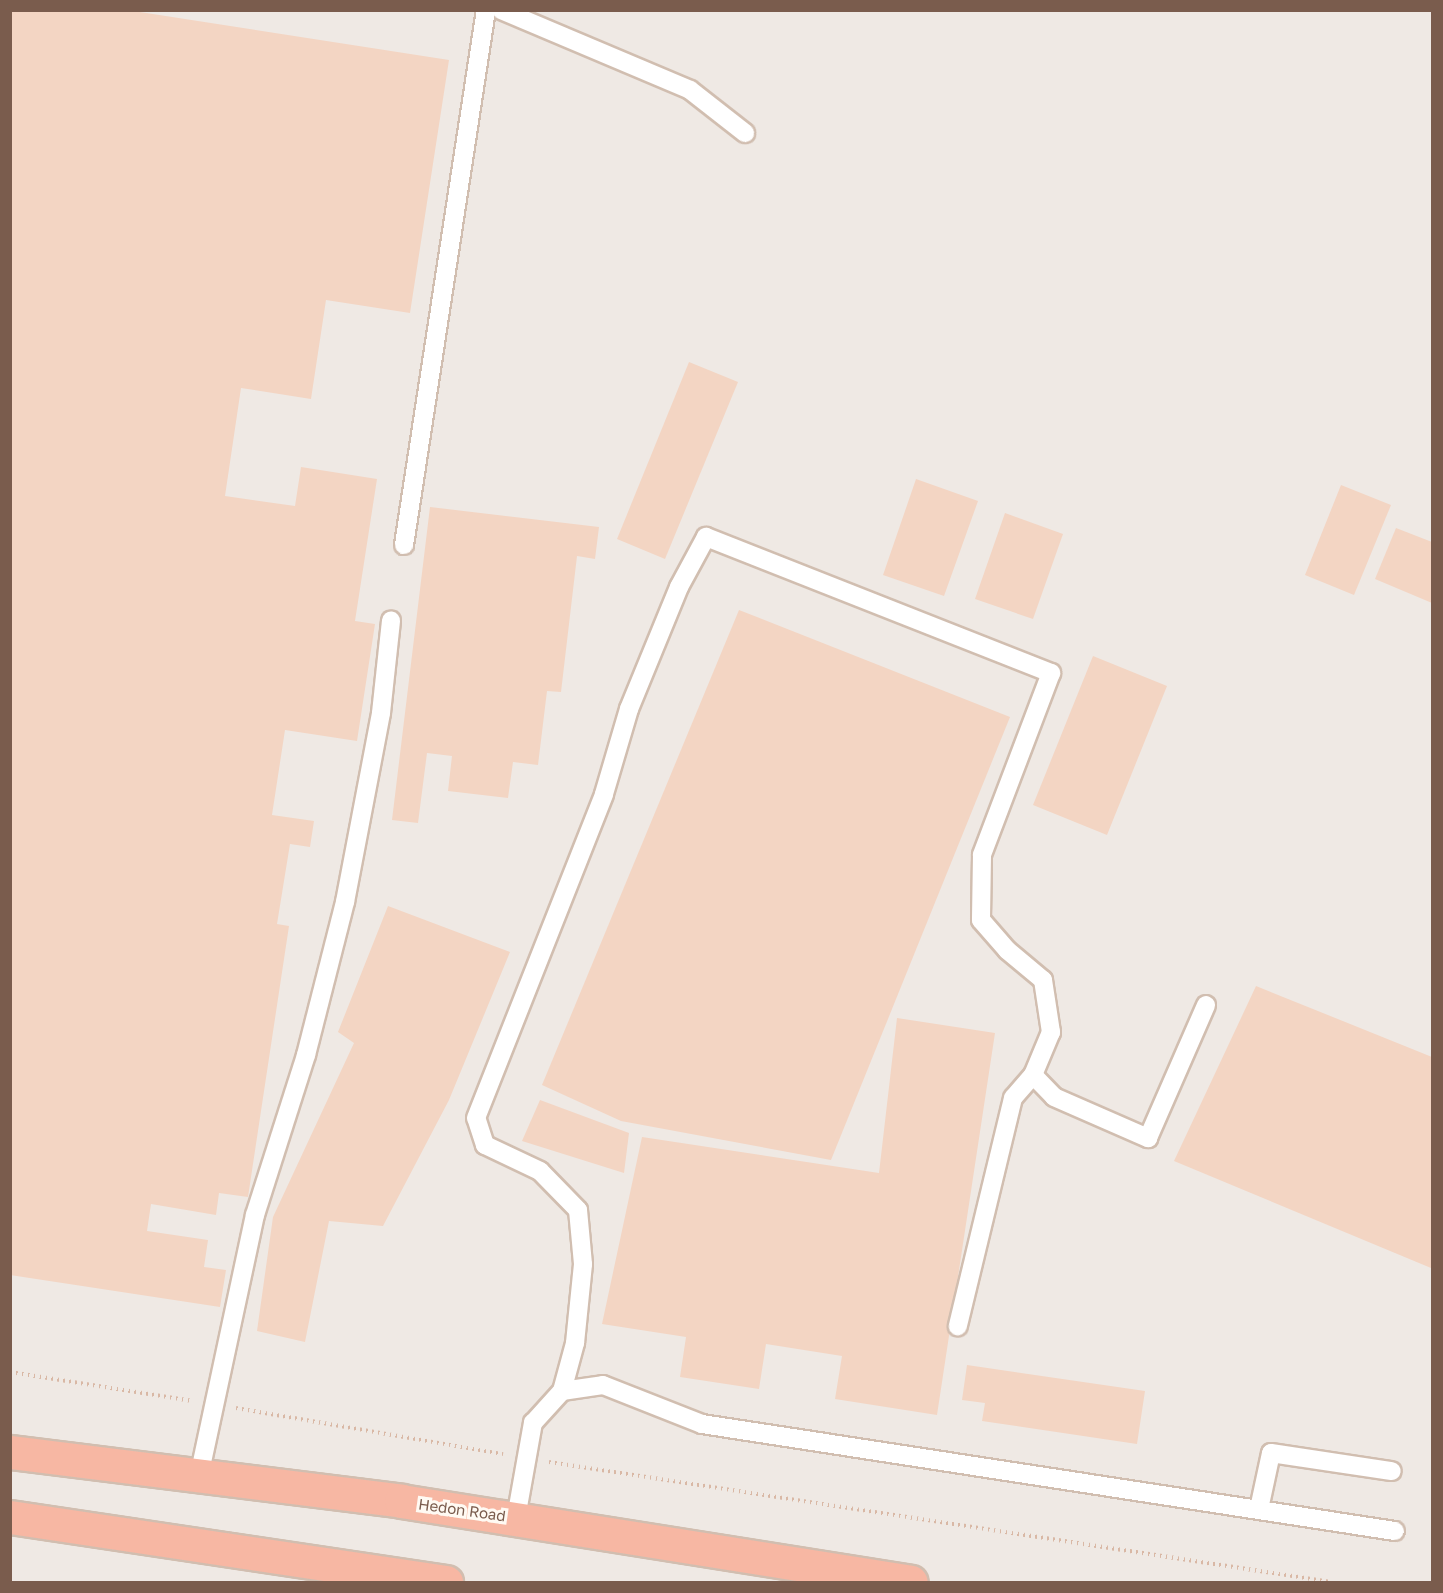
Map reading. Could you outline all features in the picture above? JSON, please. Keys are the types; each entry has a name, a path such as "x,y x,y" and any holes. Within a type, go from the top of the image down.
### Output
{"highway":[{"name":"Hedon Road","path":"10,1452 516,1518 911,1582"},
{"path":"10,1517 446,1582"}],"lane":[{"path":"404,545 486,10"},
{"path":"501,10 690,90 745,133"},
{"path":"516,1518 533,1423 562,1391 575,1343 583,1264 578,1209 540,1171 485,1145 476,1118 604,794 629,709 679,587 706,537 1051,673 982,855 981,920 1007,950 1044,980 1051,1032 1033,1075 1013,1098 958,1326"},
{"path":"199,1476 255,1215 306,1055 345,902 381,713 391,621"},
{"path":"1033,1075 1054,1097 1148,1138 1206,1005"},
{"path":"562,1391 603,1385 702,1424 1395,1531"},
{"path":"1259,1509 1271,1453 1392,1471"}],"path":[{"path":"10,1372 526,1459 1331,1582"}],"shaded area":[{"path":"11,11 1432,11 1432,1582 11,1582"}],"building":[{"path":"10,10 127,10 449,60 410,313 326,300 311,399 241,388 225,496 295,506 301,467 377,479 355,621 375,624 357,741 285,730 272,815 314,821 310,847 290,844 277,924 289,926 248,1197 219,1193 216,1215 151,1204 147,1231 208,1240 204,1267 226,1270 220,1307 10,1275"},
{"path":"689,362 738,382 665,559 617,539"},
{"path":"916,479 978,501 944,596 883,575"},
{"path":"1341,485 1391,505 1354,595 1305,575"},
{"path":"430,507 599,527 595,559 577,556 561,692 547,691 538,765 513,762 508,798 448,791 452,756 427,753 418,823 392,820"},
{"path":"1005,513 1063,534 1033,619 975,599"},
{"path":"1396,528 1432,542 1432,603 1375,579"},
{"path":"739,610 1010,717 831,1160 621,1121 542,1085"},
{"path":"1093,656 1167,686 1107,835 1033,805"},
{"path":"388,906 510,952 449,1100 383,1226 329,1221 305,1342 257,1331 273,1217 354,1043 338,1032"},
{"path":"1256,986 1432,1057 1431,1268 1174,1161"},
{"path":"897,1018 995,1033 937,1415 835,1399 842,1356 766,1344 759,1389 680,1377 686,1337 602,1324 642,1137 879,1173"},
{"path":"540,1100 629,1133 624,1173 522,1141"},
{"path":"967,1365 1145,1391 1137,1444 982,1421 985,1403 962,1400"}]}
